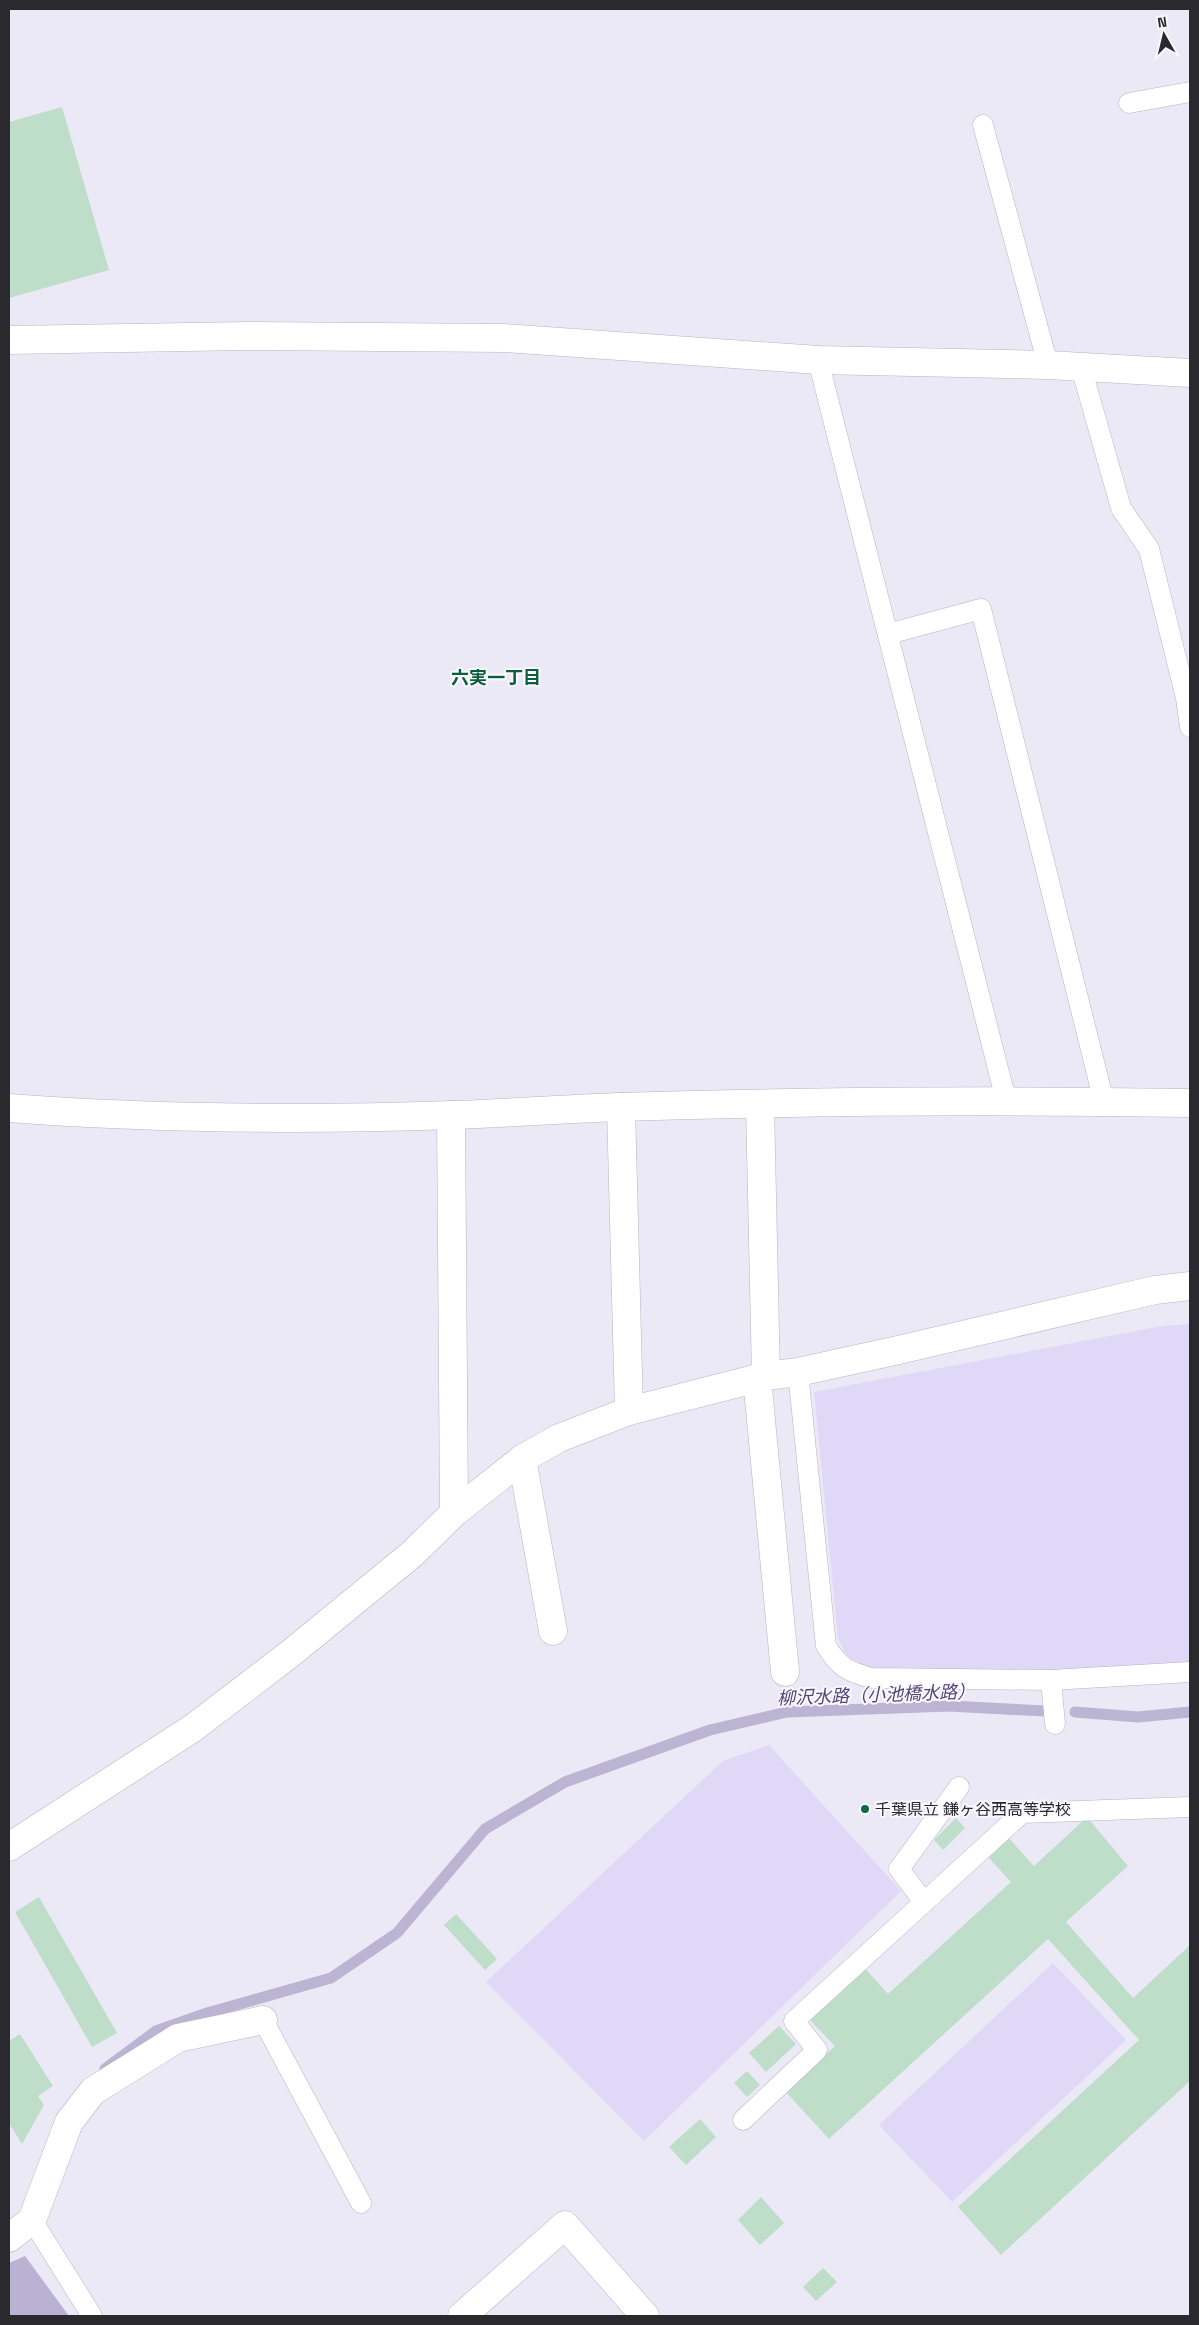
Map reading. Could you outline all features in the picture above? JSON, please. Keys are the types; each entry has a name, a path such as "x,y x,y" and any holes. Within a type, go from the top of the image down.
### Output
{"street":[{"path":"9,340 246,336 504,338 818,360 1081,367 1190,373"},
{"path":"9,1108 64,1112 285,1118 451,1115 621,1107 1006,1100 1190,1103"},
{"path":"760,1105 762,1377 785,1672"},
{"path":"621,1107 629,1411"},
{"path":"451,1115 454,1513"},
{"path":"9,1847 193,1728 291,1653 404,1560 454,1513 522,1459 559,1438 629,1411 762,1377 798,1372 1023,1322 1155,1290 1190,1286"},
{"path":"522,1459 553,1631"},
{"path":"9,2238 32,2220 69,2122 93,2091 178,2038 263,2020"},
{"path":"462,2316 565,2225 645,2316"}],"lane":[{"path":"1129,103 1190,92"},
{"path":"983,125 1048,366"},
{"path":"818,360 1006,1100"},
{"path":"1081,367 1121,508 1149,549 1186,698 1190,728"},
{"path":"888,634 981,609 1104,1102"},
{"path":"798,1372 826,1646 836,1662 850,1672 871,1678 1051,1680 1190,1672"},
{"path":"1051,1680 1056,1724"},
{"path":"924,1902 899,1869 959,1787"},
{"path":"743,2120 817,2050 794,2021 1022,1812 1190,1806"},
{"path":"263,2020 361,2203"},
{"path":"32,2220 92,2316"}],"shaded area":[{"path":"1190,1324 1190,1663 1052,1672 870,1669 846,1655 838,1638 814,1392 1162,1326"},
{"path":"769,1745 901,1891 644,2141 486,1982 723,1761"},
{"path":"1053,1963 1126,2040 952,2202 879,2125"},
{"path":"25,2256 69,2316 9,2316 9,2263"}],"building":[{"path":"62,107 109,270 9,298 9,122"},
{"path":"1087,1817 1128,1866 1066,1922 1133,1998 1190,1945 1190,2081 1001,2255 958,2207 1139,2040 1048,1939 829,2139 785,2091 835,2046 806,2016 862,1965 888,1994 1011,1882 988,1857 1008,1837 1034,1866"},
{"path":"956,1818 965,1828 943,1850 934,1840"},
{"path":"39,1897 117,2033 92,2047 15,1912"},
{"path":"456,1914 497,1959 485,1970 444,1925"},
{"path":"779,2026 796,2044 766,2072 749,2053"},
{"path":"20,2034 53,2086 38,2096 44,2105 22,2144 9,2123 9,2041"},
{"path":"747,2071 760,2085 747,2097 734,2083"},
{"path":"700,2119 716,2137 686,2165 669,2147"},
{"path":"761,2197 784,2223 760,2245 738,2220"},
{"path":"823,2268 837,2282 816,2301 803,2287"}],"waterway":[{"name":"柳沢水路（小池橋水路）","path":"105,2069 156,2031 207,2013 331,1978 397,1933 485,1829 565,1782 710,1730 787,1712 949,1706 1044,1711"},
{"name":"柳沢水路（小池橋水路）","path":"1075,1712 1138,1717 1190,1712"}],"place":[{"name":"千葉県立 鎌ヶ谷西高等学校","path":"865,1809"}],"district":[{"name":"六実一丁目","path":"496,678"}]}
